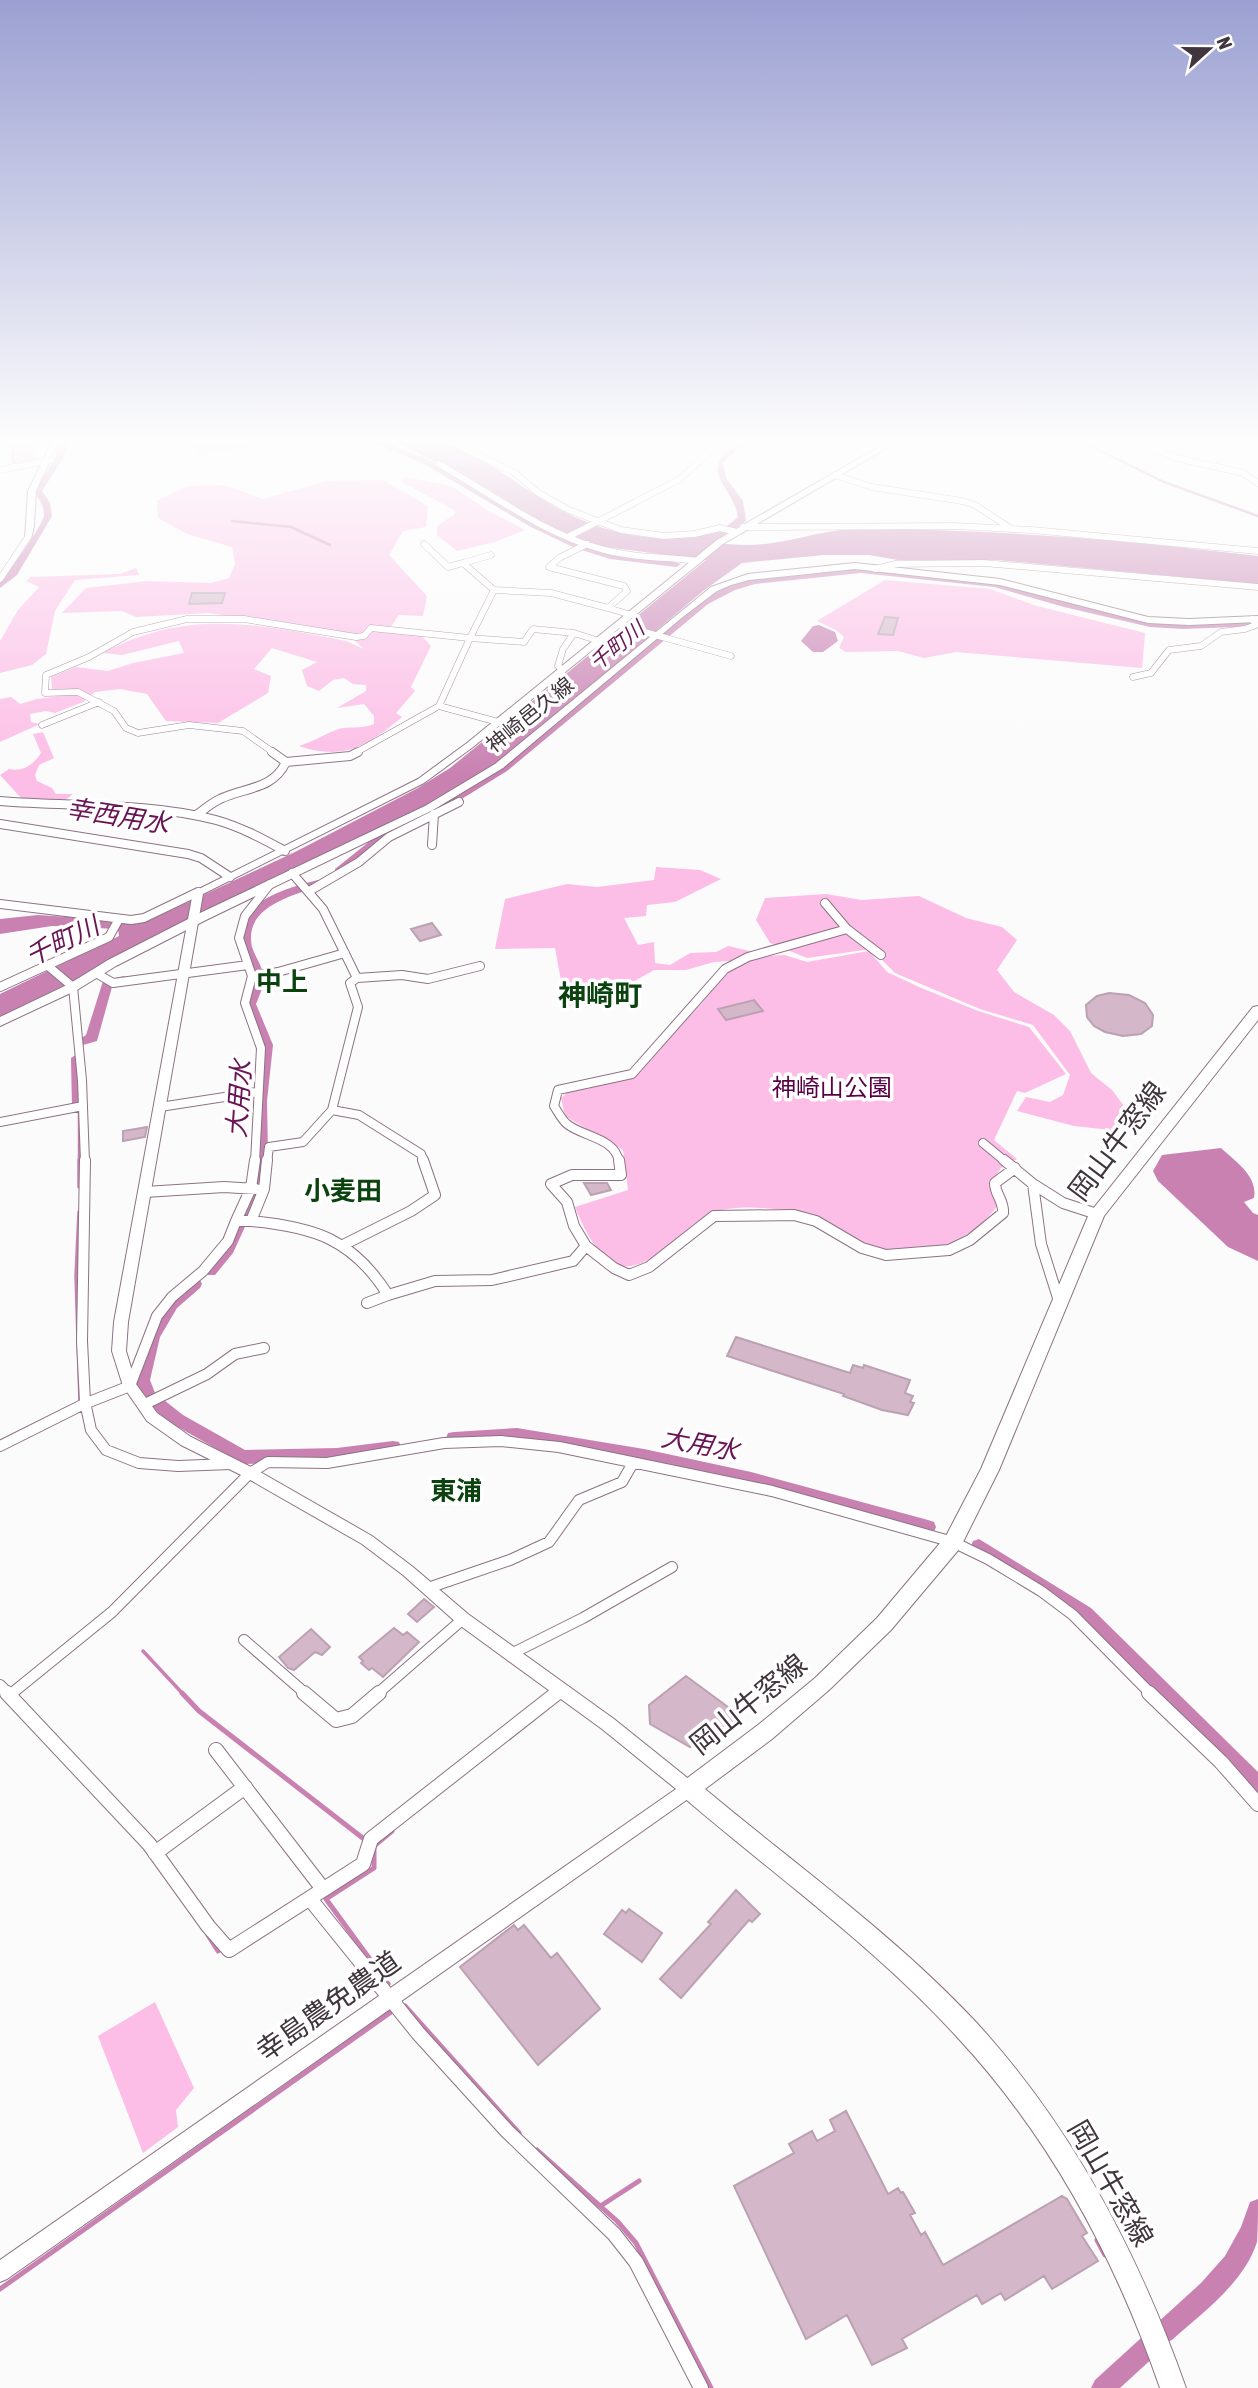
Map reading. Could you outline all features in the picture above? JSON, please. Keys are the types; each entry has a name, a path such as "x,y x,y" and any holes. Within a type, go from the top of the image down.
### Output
{"main road":[{"name":"神崎邑久線","path":"0,1022 195,919 432,812 499,766 658,637 681,614 714,589 727,583 840,567 874,569 1000,582 1148,620 1255,621"},
{"name":"岡山牛窓線","path":"1173,2388 1154,2334 1114,2245 1058,2146 1010,2080 965,2028 881,1949 689,1789 765,1732 822,1684 884,1624 953,1542 990,1471 1097,1214 1258,1010"}],"street":[{"path":"0,579 20,550"},
{"path":"431,550 448,567 491,555"},
{"path":"574,550 549,567 624,586 627,591 608,608"},
{"path":"608,550 699,560"},
{"path":"0,904 116,923 144,918 198,896 230,877 421,781 621,625 710,550"},
{"path":"463,563 494,590 551,593 631,615"},
{"path":"874,569 895,564 984,564 1258,587"},
{"path":"494,590 472,638 439,706 350,756 286,762 243,731 234,728 189,726 144,734 126,728 114,711 78,692 45,693 46,675 96,654 133,632 157,625 213,618 309,629 356,638 364,636 371,628 472,638 524,642 533,629 574,633 599,641"},
{"path":"1133,677 1157,670 1163,655 1169,650 1180,646 1201,646 1222,631 1250,629 1255,621"},
{"path":"621,625 730,656"},
{"path":"563,670 558,666 563,649 574,633"},
{"path":"42,725 99,702"},
{"path":"439,706 498,722"},
{"path":"196,815 221,799 263,786 282,773 286,762"},
{"path":"0,801 40,805 121,806 196,815 260,834 285,850"},
{"path":"311,890 359,862 389,837 432,812 459,802"},
{"path":"432,812 432,845"},
{"path":"0,824 188,854 201,858 230,877"},
{"path":"292,873 311,890 326,909 357,978"},
{"path":"256,975 248,965 240,943 243,922 270,884"},
{"path":"151,1401 130,1386 119,1351 121,1322 198,896"},
{"path":"825,902 847,929 881,955"},
{"path":"0,912 15,907"},
{"path":"0,987 49,967 109,937 116,923"},
{"path":"847,929 748,957 725,969 632,1074 558,1090 554,1106 566,1124 612,1147 618,1154 621,1175 572,1175 551,1184 567,1202 574,1226 586,1247 614,1269 629,1275 649,1267 714,1216 766,1214 794,1215 816,1221 862,1248 886,1255 949,1250 970,1240 1003,1213 1004,1202 995,1189 995,1183 1015,1168"},
{"path":"256,975 345,953"},
{"path":"96,973 111,982 248,965"},
{"path":"262,1147 303,1142 332,1110 358,1007 350,983 357,978 402,975 428,979 480,966"},
{"path":"49,967 71,986 81,1044 81,1352 84,1404 96,1438 123,1460 171,1467 231,1464"},
{"path":"0,1446 84,1404 130,1386 157,1316 172,1297 203,1271 243,1221 257,1189 262,1147 257,1092 261,1048 245,1003 256,975"},
{"path":"160,1107 257,1092"},
{"path":"0,1122 80,1107"},
{"path":"332,1110 359,1115 421,1154 435,1195 345,1244"},
{"path":"983,1143 1048,1196 1076,1209 1097,1214"},
{"path":"1033,1184 1046,1269 1059,1301"},
{"path":"145,1192 257,1189"},
{"path":"243,1221 292,1224 345,1244 378,1276 388,1294"},
{"path":"367,1303 435,1281 492,1280 573,1261 586,1247"},
{"path":"151,1401 207,1374 235,1354 264,1348"},
{"path":"151,1401 152,1417 186,1441 250,1473 367,1540 463,1619 560,1689 689,1789"},
{"path":"560,1689 371,1839 363,1864 229,1950 208,1926 155,1853 5,1690 112,1612 250,1473 268,1462 327,1463 444,1443 501,1441 559,1447 772,1491 953,1542 979,1553 1070,1613 1220,1759 1258,1804"},
{"path":"428,1588 510,1560 549,1542 579,1500 622,1482 633,1462"},
{"path":"511,1654 583,1618 672,1567"},
{"path":"244,1640 336,1720 352,1716 463,1619"},
{"path":"216,1750 323,1889"},
{"path":"155,1853 245,1787"},
{"name":"幸島農免農道","path":"0,2272 689,1789"},
{"path":"310,1899 389,1997 507,2131 614,2234 636,2262 701,2388"}],"green space":[{"path":"233,550 392,550 389,555 427,596 423,616 399,615 390,628 421,635 431,646 411,687 415,691 396,713 402,717 378,736 355,748 329,752 299,746 341,729 374,724 374,716 364,704 337,708 366,691 366,685 353,684 344,678 333,680 319,691 307,686 302,670 317,662 272,648 254,669 271,676 268,693 218,723 166,721 147,694 120,689 95,692 83,702 55,713 46,711 30,714 31,722 40,724 0,742 0,699 11,697 20,704 66,695 69,689 52,689 51,677 76,667 108,671 184,653 179,641 122,655 103,653 134,639 164,630 193,625 253,625 346,641 364,649 350,636 209,613 136,617 122,611 62,613 86,588 147,581 211,583 229,578 235,564"},
{"path":"136,568 139,575 75,580 55,611 46,654 32,665 0,673 0,641 18,610 39,587 26,581 31,577 120,574"},
{"path":"885,580 990,589 1037,606 1145,633 1142,668 956,652 924,658 898,651 846,652 839,648 844,637 817,621"},
{"path":"43,732 54,758 39,765 35,775 37,781 52,788 56,794 73,794 63,802 23,800 0,775 9,769 27,767 35,761 41,753 33,734"},
{"path":"656,867 700,870 721,879 675,902 647,905 646,916 624,918 638,945 654,942 655,963 670,965 690,953 716,952 728,946 755,952 730,961 714,962 686,970 654,970 624,987 566,1007 555,948 495,949 505,899 567,884 597,887 654,880"},
{"path":"826,894 862,900 919,896 966,918 1002,927 1017,940 997,970 1014,992 1054,1015 1070,1031 1091,1073 1112,1090 1127,1110 1120,1131 1074,1126 1017,1111 1026,1097 1050,1102 1063,1095 1070,1075 1033,1025 980,1009 895,973 871,949 807,958 770,943 756,920 765,898"},
{"name":"神崎山公園","path":"869,951 887,972 978,1011 1029,1027 1066,1074 1025,1093 1017,1091 994,1140 1017,1159 1001,1168 989,1186 999,1203 987,1218 973,1230 938,1247 899,1252 862,1244 826,1221 808,1214 768,1208 734,1208 712,1213 701,1219 666,1248 642,1263 630,1266 611,1262 597,1249 575,1207 628,1190 623,1150 565,1116 561,1098 569,1091 634,1076 703,1002 718,981 734,968 761,956 785,955 807,962"},
{"path":"155,2002 194,2088 176,2110 178,2127 143,2153 98,2036"}],"water":[{"name":"千町川","path":"632,550 1207,550 1258,556 1258,584 996,560 898,560 869,555 824,555 742,563 703,591 500,763 431,804 0,1017 0,994 119,936 118,929 52,926 0,934 0,919 38,915 146,922 297,851 418,788 450,768 706,560"},
{"path":"819,625 835,632 838,641 823,652 813,652 801,641 813,626"},
{"path":"1221,1148 1245,1170 1253,1183 1254,1198 1244,1202 1258,1215 1258,1261 1228,1247 1158,1181 1153,1171 1162,1155"}],"building":[{"path":"192,593 225,593 222,603 189,604"},
{"path":"885,617 898,618 893,635 878,634"},
{"path":"432,923 441,935 420,941 411,929"},
{"path":"1109,993 1129,995 1145,1003 1153,1015 1152,1026 1141,1034 1123,1036 1094,1026 1087,1017 1086,1005 1097,996"},
{"path":"754,1000 763,1011 726,1020 718,1009"},
{"path":"147,1127 145,1137 123,1141 123,1131"},
{"path":"584,1183 607,1183 611,1190 591,1195"},
{"path":"736,1337 850,1373 853,1365 863,1368 864,1365 910,1380 905,1393 913,1396 910,1402 914,1403 908,1415 882,1410 843,1396 844,1394 727,1356"},
{"path":"424,1599 434,1607 417,1622 408,1614"},
{"path":"394,1628 403,1635 407,1632 419,1642 383,1677 372,1668 369,1670 359,1657"},
{"path":"311,1629 330,1647 322,1655 315,1652 294,1670 288,1668 279,1657"},
{"path":"686,1676 740,1716 690,1747 650,1724 649,1705"},
{"path":"736,1890 760,1914 752,1922 749,1920 681,1998 660,1979 711,1924 708,1922"},
{"path":"629,1909 662,1933 642,1962 604,1934 622,1910 626,1913"},
{"path":"514,1925 518,1930 524,1925 551,1958 557,1953 600,2009 538,2065 460,1967"},
{"path":"846,2111 888,2194 898,2188 903,2192 915,2213 910,2215 921,2235 925,2232 943,2265 1062,2196 1067,2199 1087,2233 1082,2236 1098,2261 1052,2289 1044,2276 1005,2300 1001,2293 982,2304 977,2295 902,2339 907,2348 872,2365 847,2315 806,2339 734,2186 794,2153 789,2144 812,2131 817,2141 835,2131 830,2120"}],"waterway":[{"name":"幸西用水","path":"0,585 14,573 27,550"},
{"name":"幸西用水","path":"591,550 610,556 676,564"},
{"name":"大用水","path":"430,814 503,769 705,602 732,588 754,581 861,570 995,584 1067,605 1150,624 1183,626 1258,623"},
{"name":"大用水","path":"339,871 384,835 405,826"},
{"name":"大用水","path":"210,1271 228,1249 243,1219 257,1185 261,1155 260,1101 267,1045 250,1004 258,979 246,946 245,931 250,916 272,900 318,883"},
{"path":"83,1041 92,1038 107,984 124,980"},
{"path":"77,1058 79,1109"},
{"path":"79,1109 79,1187"},
{"path":"79,1212 76,1276 80,1403"},
{"name":"大用水","path":"195,1284 172,1304 153,1336 142,1380 149,1397 177,1419 243,1457 337,1455 393,1447"},
{"name":"大用水","path":"454,1438 517,1434 644,1456 751,1479 928,1527"},
{"name":"大用水","path":"979,1546 1085,1613 1258,1785"},
{"path":"143,1651 183,1694"},
{"path":"182,1693 199,1711 364,1839"},
{"path":"388,1984 326,1899 374,1868 374,1846 392,1831"},
{"path":"208,1935 218,1951"},
{"path":"405,2006 519,2133"},
{"path":"0,2289 391,2012"},
{"path":"537,2150 617,2221 636,2243 711,2388"},
{"path":"602,2205 639,2181"},
{"path":"1164,2332 1209,2291 1233,2264 1243,2248 1258,2210"},
{"path":"1097,2240 1105,2255"},
{"path":"1103,2388 1148,2347"}],"district":[{"name":"中上","path":"282,982"},
{"name":"神崎町","path":"600,995"},
{"name":"小麦田","path":"343,1191"},
{"name":"東浦","path":"456,1491"}]}
